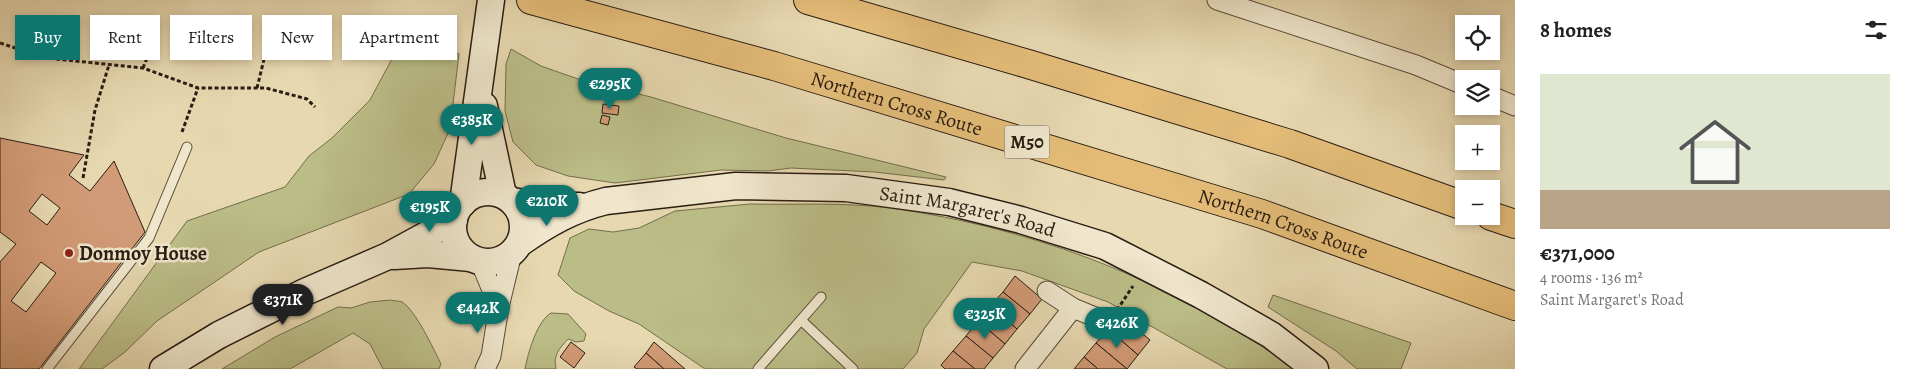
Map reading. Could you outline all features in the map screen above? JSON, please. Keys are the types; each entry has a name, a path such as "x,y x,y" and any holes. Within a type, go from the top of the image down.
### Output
{"highway":[{"name":"Northern Cross Route","path":"531,0 774,66 1262,214 1515,306"},
{"path":"808,0 1028,64 1290,144 1455,203"},
{"path":"1500,219 1515,224"}],"main road":[{"path":"476,260 456,242 459,211 480,89 491,0"},
{"path":"388,256 428,254 476,260 503,259 516,248 523,232 523,220 508,198 480,89"},
{"name":"Saint Margaret's Road","path":"516,248 547,224 585,206 606,201 736,186 846,188 949,202 1020,220 1104,246 1201,295 1271,335 1315,369"},
{"path":"163,369 219,335 305,292 388,256 459,211 482,193 508,198"},
{"name":"Saint Margaret's Road","path":"508,198 548,206 585,206"}],"street":[{"path":"1216,0 1416,65 1455,81"},
{"path":"1500,100 1515,106"},
{"path":"485,369 490,356 499,307 516,248"},
{"path":"476,260 499,307"},
{"path":"1047,291 1073,308 1100,318"},
{"path":"1025,369 1073,308"}],"lane":[{"path":"47,369 149,238 187,147"},
{"path":"758,369 821,297"},
{"path":"801,320 854,369"}],"path":[{"path":"0,43 46,58 144,68 198,88 266,88 308,99 315,107"},
{"path":"144,68 147,60"},
{"path":"256,88 264,60"},
{"path":"83,178 95,110 109,64"},
{"path":"182,134 198,88"},
{"path":"1100,318 1108,322 1137,281"}],"green space":[{"path":"511,49 541,66 581,80 651,97 786,138 946,177 944,180 875,172 791,168 768,171 721,170 615,183 568,176 536,165 513,142 505,111 506,64"},
{"path":"457,53 459,54 450,129 434,164 409,194 259,252 157,321 125,352 102,369 79,369 187,221 285,187 309,156 332,138 370,100 391,60 457,60"},
{"path":"750,204 873,206 944,217 998,229 1102,263 1153,285 1249,338 1294,369 1227,369 1108,302 1022,271 972,262 924,329 917,353 903,369 705,369 639,324 609,311 574,291 558,275 570,238 589,229 613,232 639,228 675,211"},
{"path":"1273,295 1411,343 1401,369 1357,369 1336,351 1268,307"},
{"path":"390,300 402,302 413,313 441,364 439,369 383,369 370,344 353,333 290,369 222,369 275,337 338,307 351,308 370,302"},
{"path":"551,313 568,314 586,334 584,341 576,342 568,339 558,352 555,360 556,369 525,369 537,330"}],"building":[{"path":"603,104 619,106 618,115 602,113"},
{"path":"602,115 610,117 608,125 600,123"},
{"name":"Donmoy House","path":"0,138 84,155 69,175 90,191 114,161 145,232 39,369 0,369 0,262 16,244 0,232","holes":["42,194 60,208 47,225 29,211","41,262 56,273 26,312 11,301"]},
{"path":"1015,276 1042,299 1030,314 1003,292"},
{"path":"1003,292 1030,314 1017,329 990,306"},
{"path":"990,306 1017,329 1005,344 978,321"},
{"path":"1120,315 1150,340 1138,355 1108,329"},
{"path":"978,321 1005,344 993,358 966,336"},
{"path":"1108,329 1138,355 1127,369 1096,343"},
{"path":"966,336 993,358 984,369 975,369 953,351"},
{"path":"571,342 585,353 574,368 560,357"},
{"path":"654,342 685,369 664,369 646,353"},
{"path":"1096,343 1127,369 1098,369 1084,357"},
{"path":"953,351 975,369 945,369 941,365"},
{"path":"646,353 664,369 637,369 634,367"},
{"path":"1084,357 1098,369 1074,369"}],"place":[{"name":"Donmoy House","path":"69,253"}]}
